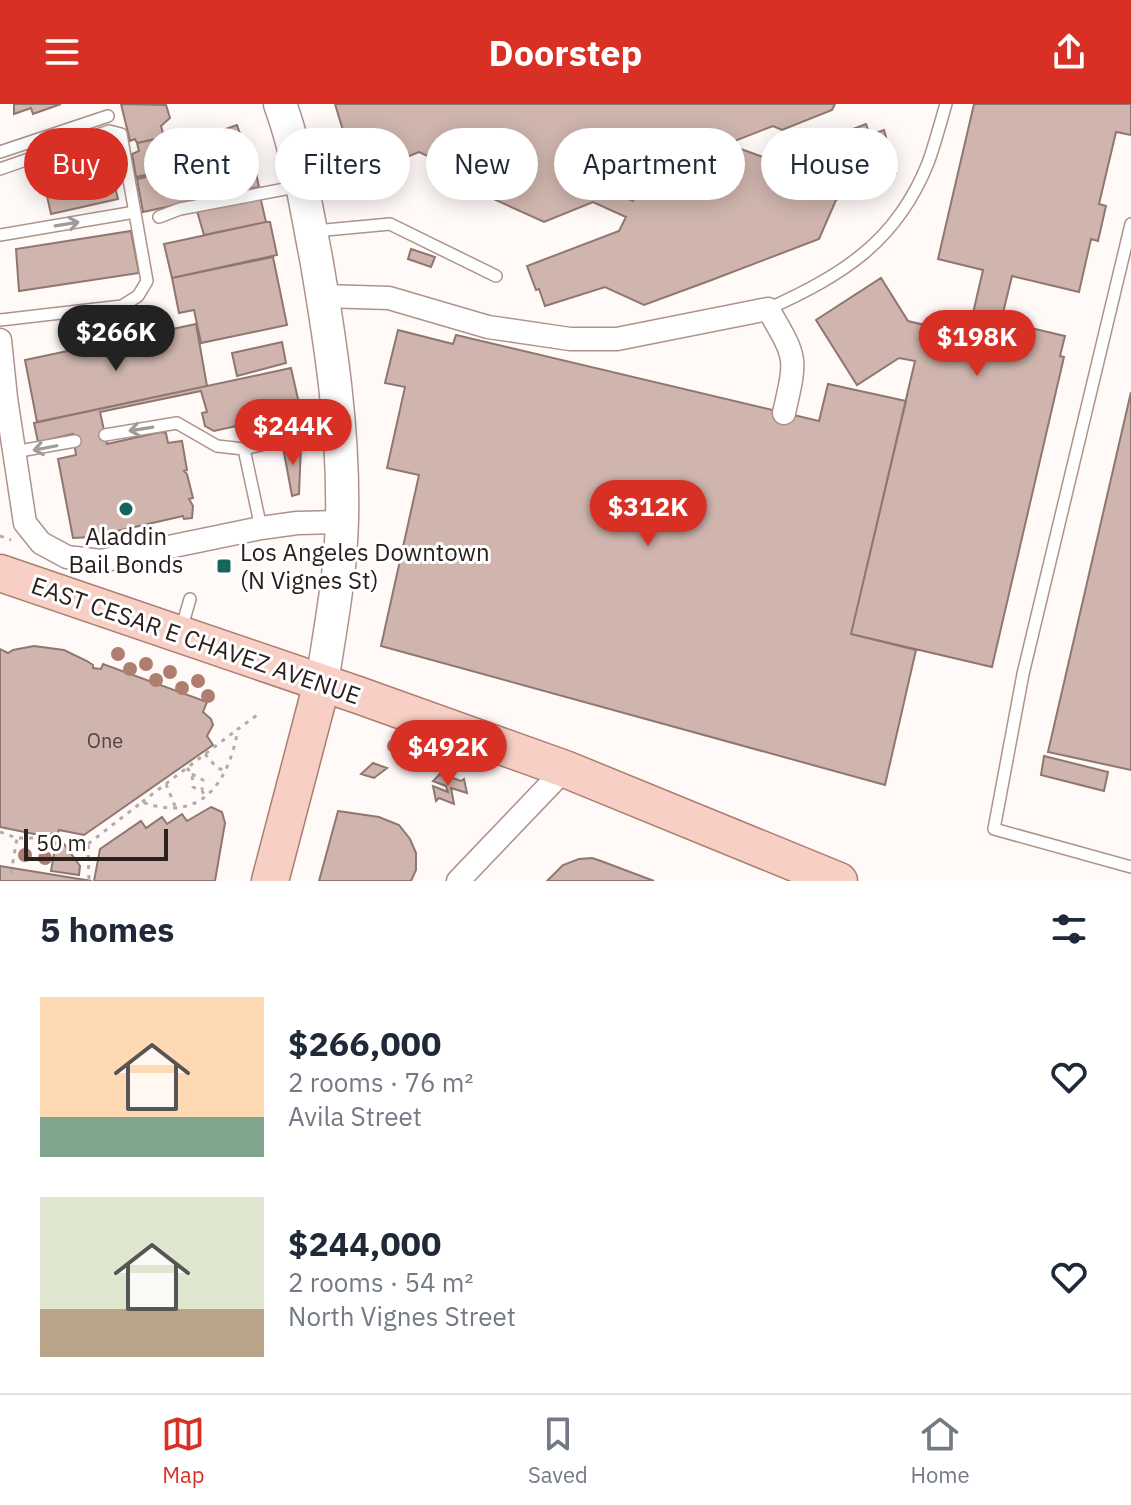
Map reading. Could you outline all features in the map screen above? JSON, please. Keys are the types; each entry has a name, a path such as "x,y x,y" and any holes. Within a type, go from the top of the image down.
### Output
{"main road":[{"path":"280,104 286,128"},
{"path":"270,881 322,683 335,599 342,522 341,432 323,296 305,200"},
{"name":"EAST CESAR E CHAVEZ AVENUE","path":"0,573 565,769 839,881"}],"street":[{"path":"323,296 389,298 488,327 570,339 617,339 768,309 788,343 794,363 784,413"},
{"path":"0,340 25,523 41,543 67,557 101,561 261,528 342,522"},
{"path":"458,881 565,769"}],"lane":[{"path":"768,309 821,285 856,261 884,235 918,186 946,104"},
{"path":"0,152 108,116"},
{"path":"0,169 116,131 121,134 147,281 138,296 122,306 0,320"},
{"path":"159,217 180,209 275,192"},
{"path":"0,235 135,212"},
{"path":"311,232 390,224 496,276"},
{"path":"1131,224 1023,674 994,829 1131,867"},
{"path":"105,435 177,423 217,446 244,449 305,434 341,432"},
{"path":"14,452 75,441"},
{"path":"244,449 261,528"},
{"path":"180,635 190,599"}],"path":[{"path":"88,844 260,713"},
{"path":"142,802 176,808 206,797 218,787 227,771 238,729"},
{"path":"205,754 217,768 227,771"},
{"path":"187,768 203,780 202,791"},
{"path":"192,774 193,787 206,797"},
{"path":"166,784 176,808"},
{"path":"0,832 17,838 63,838 88,844"},
{"path":"11,873 17,838"},
{"path":"88,844 89,881"}],"building":[{"path":"14,104 61,104 33,114 31,108 14,114"},
{"path":"121,104 166,105 170,118 162,128 144,128 144,141 130,141"},
{"path":"335,104 835,104 832,110 787,128 761,128 745,137 745,128 554,128 554,200 745,200 745,150 761,156 761,200 836,200 819,239 644,305 605,287 545,306 527,266 619,231 626,217 593,202 544,222 496,200 538,200 538,128 426,128 426,155 419,152 410,156 410,128 342,128"},
{"path":"974,104 1131,104 1131,135 1116,132 1099,204 1106,206 1098,241 1091,239 1079,292 1012,276 1001,321 1065,336 1060,356 1064,357 992,667 851,634 915,361 899,358 857,385 816,320 881,278 908,321 968,335 983,270 938,259"},
{"path":"144,141 144,175 136,177 132,154 139,151 137,143"},
{"path":"144,177 144,200 199,200 143,212 137,179"},
{"path":"259,196 266,222 204,235 197,211 243,200 259,200"},
{"path":"48,200 114,200 51,214"},
{"path":"270,222 277,255 172,278 164,244"},
{"path":"131,231 139,273 19,291 16,249"},
{"path":"411,249 435,257 431,267 408,259"},
{"path":"273,257 287,325 201,343 194,310 179,313 172,278"},
{"path":"196,324 207,386 37,422 25,360 110,342 109,337 125,334 126,339"},
{"path":"398,330 453,344 456,335 819,421 828,384 906,401 851,634 916,650 885,785 381,646 419,475 387,468 405,387 385,383"},
{"path":"282,342 286,363 237,376 232,353"},
{"path":"291,368 300,408 249,419 250,423 214,431 205,426 202,413 207,412 201,391 100,412 107,444 161,432 166,433 168,443 182,441 187,470 184,471 193,498 189,499 193,506 192,518 184,519 183,516 91,537 73,538 58,459 76,455 73,434 38,442 34,423"},
{"path":"1131,392 1131,770 1048,752"},
{"path":"301,444 299,494 292,496 283,447"},
{"path":"34,646 64,650 87,661 93,668 101,669 103,664 207,702 203,712 213,725 207,736 213,745 84,835 59,830 58,833 34,834 0,827 0,649 8,653"},
{"path":"1044,756 1108,772 1104,791 1041,775"},
{"path":"373,763 387,768 374,778 361,774"},
{"path":"443,771 444,775 461,781 464,779 467,793 451,788 454,804 439,798 436,801 433,786 448,792 446,786 433,781"},
{"path":"211,807 222,812 225,823 215,881 94,881 100,849 141,821 146,828 162,817 167,824 182,814 187,821"},
{"path":"338,811 379,817 399,825 416,853 416,870 411,881 319,881"},
{"path":"56,842 64,844 80,866 79,875 51,871"},
{"path":"592,858 654,881 547,881 563,865"},
{"path":"0,866 12,868 92,881 0,881"}],"place":[{"name":"Aladdin Bail Bonds","path":"126,509"},
{"name":"Los Angeles Downtown (N Vignes St)","path":"224,566"}]}
